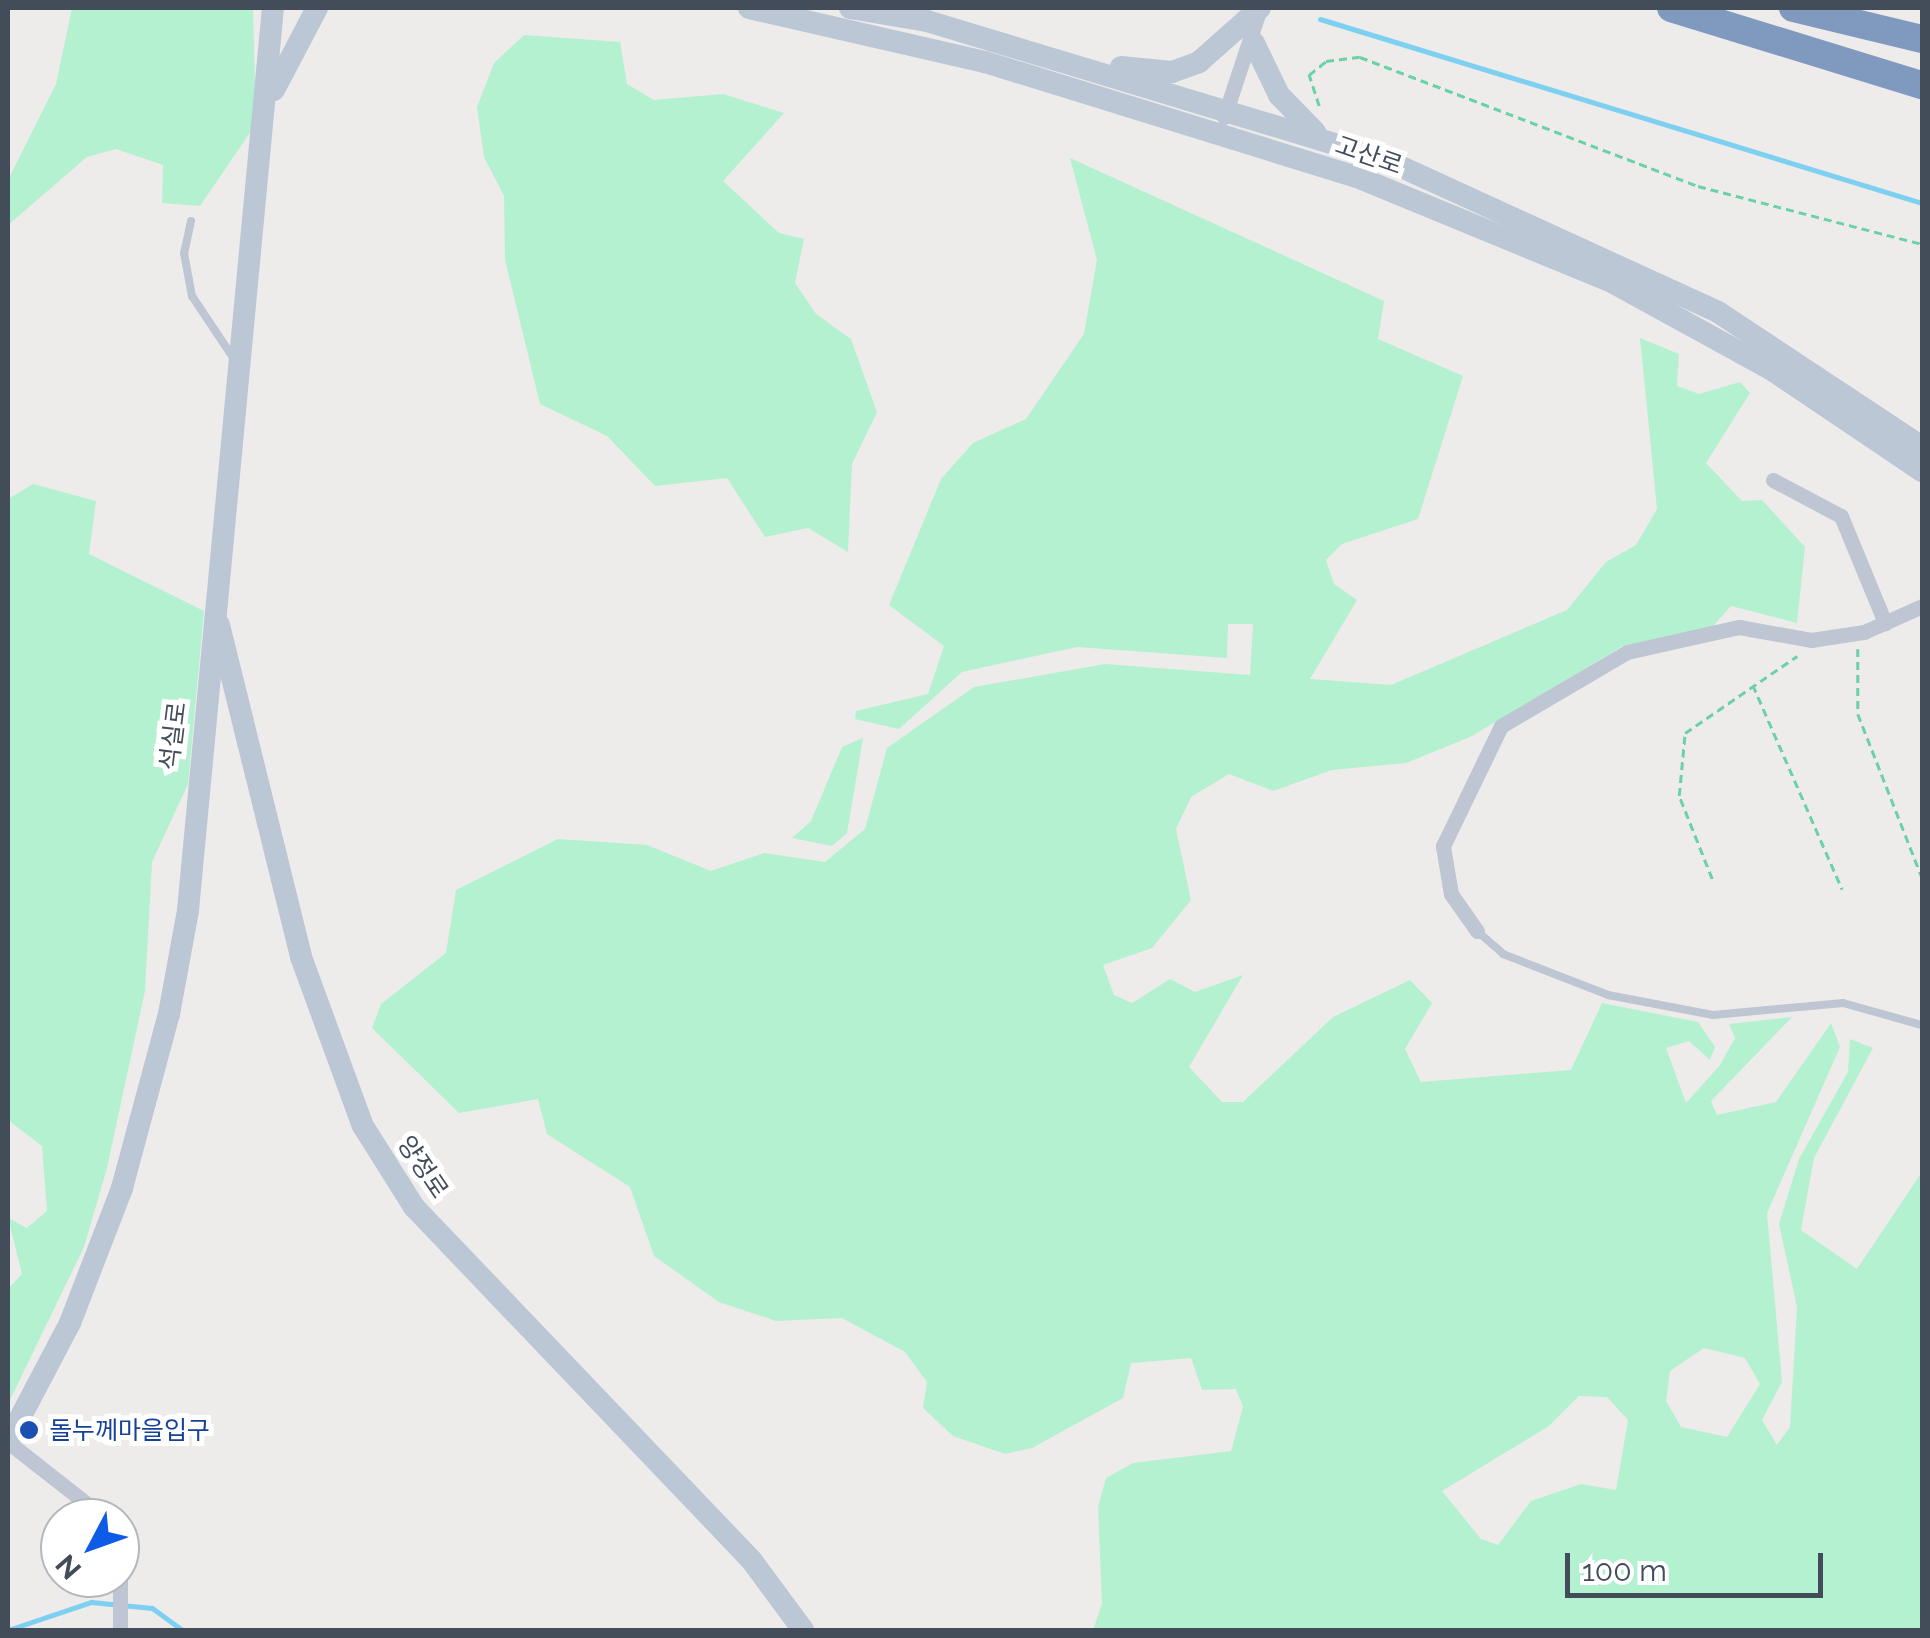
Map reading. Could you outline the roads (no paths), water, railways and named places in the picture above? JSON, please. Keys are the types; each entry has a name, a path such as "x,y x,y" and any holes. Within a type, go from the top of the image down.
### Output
{"highway":[{"path":"1671,8 1922,84"},
{"path":"1793,8 1922,39"}],"street":[{"name":"석실로","path":"8,1442 70,1323 122,1188 170,1014 216,612 237,362 270,98 273,8"},
{"path":"270,98 318,8"},
{"name":"고산로","path":"749,8 1223,120 1321,137 1561,233 1718,312 1922,447"},
{"name":"고산로","path":"850,8 1071,62 1223,120 1612,282 1772,370 1922,471"},
{"path":"1223,120 1254,43 1260,8"},
{"path":"1071,62 1172,72 1200,62 1260,8"},
{"path":"1254,43 1278,94 1321,137"},
{"path":"1773,480 1842,516 1885,622"},
{"path":"1477,931 1451,894 1443,846 1501,726 1627,652 1739,627 1811,640 1856,632 1922,606"},
{"name":"양정로","path":"216,612 301,957 363,1126 414,1207 752,1560 803,1630"},
{"path":"206,698 237,688"},
{"path":"8,1442 79,1498"},
{"path":"120,1630 121,1598"}],"lane":[{"path":"191,221 184,252 192,296 237,362"},
{"path":"1477,931 1503,954 1608,995 1713,1016 1843,1002 1922,1026"}],"waterway":[{"path":"1320,19 1922,203"},
{"path":"8,1630 91,1602 152,1608 182,1630"}],"place":[{"name":"돌누께마을입구","path":"29,1430"}]}
